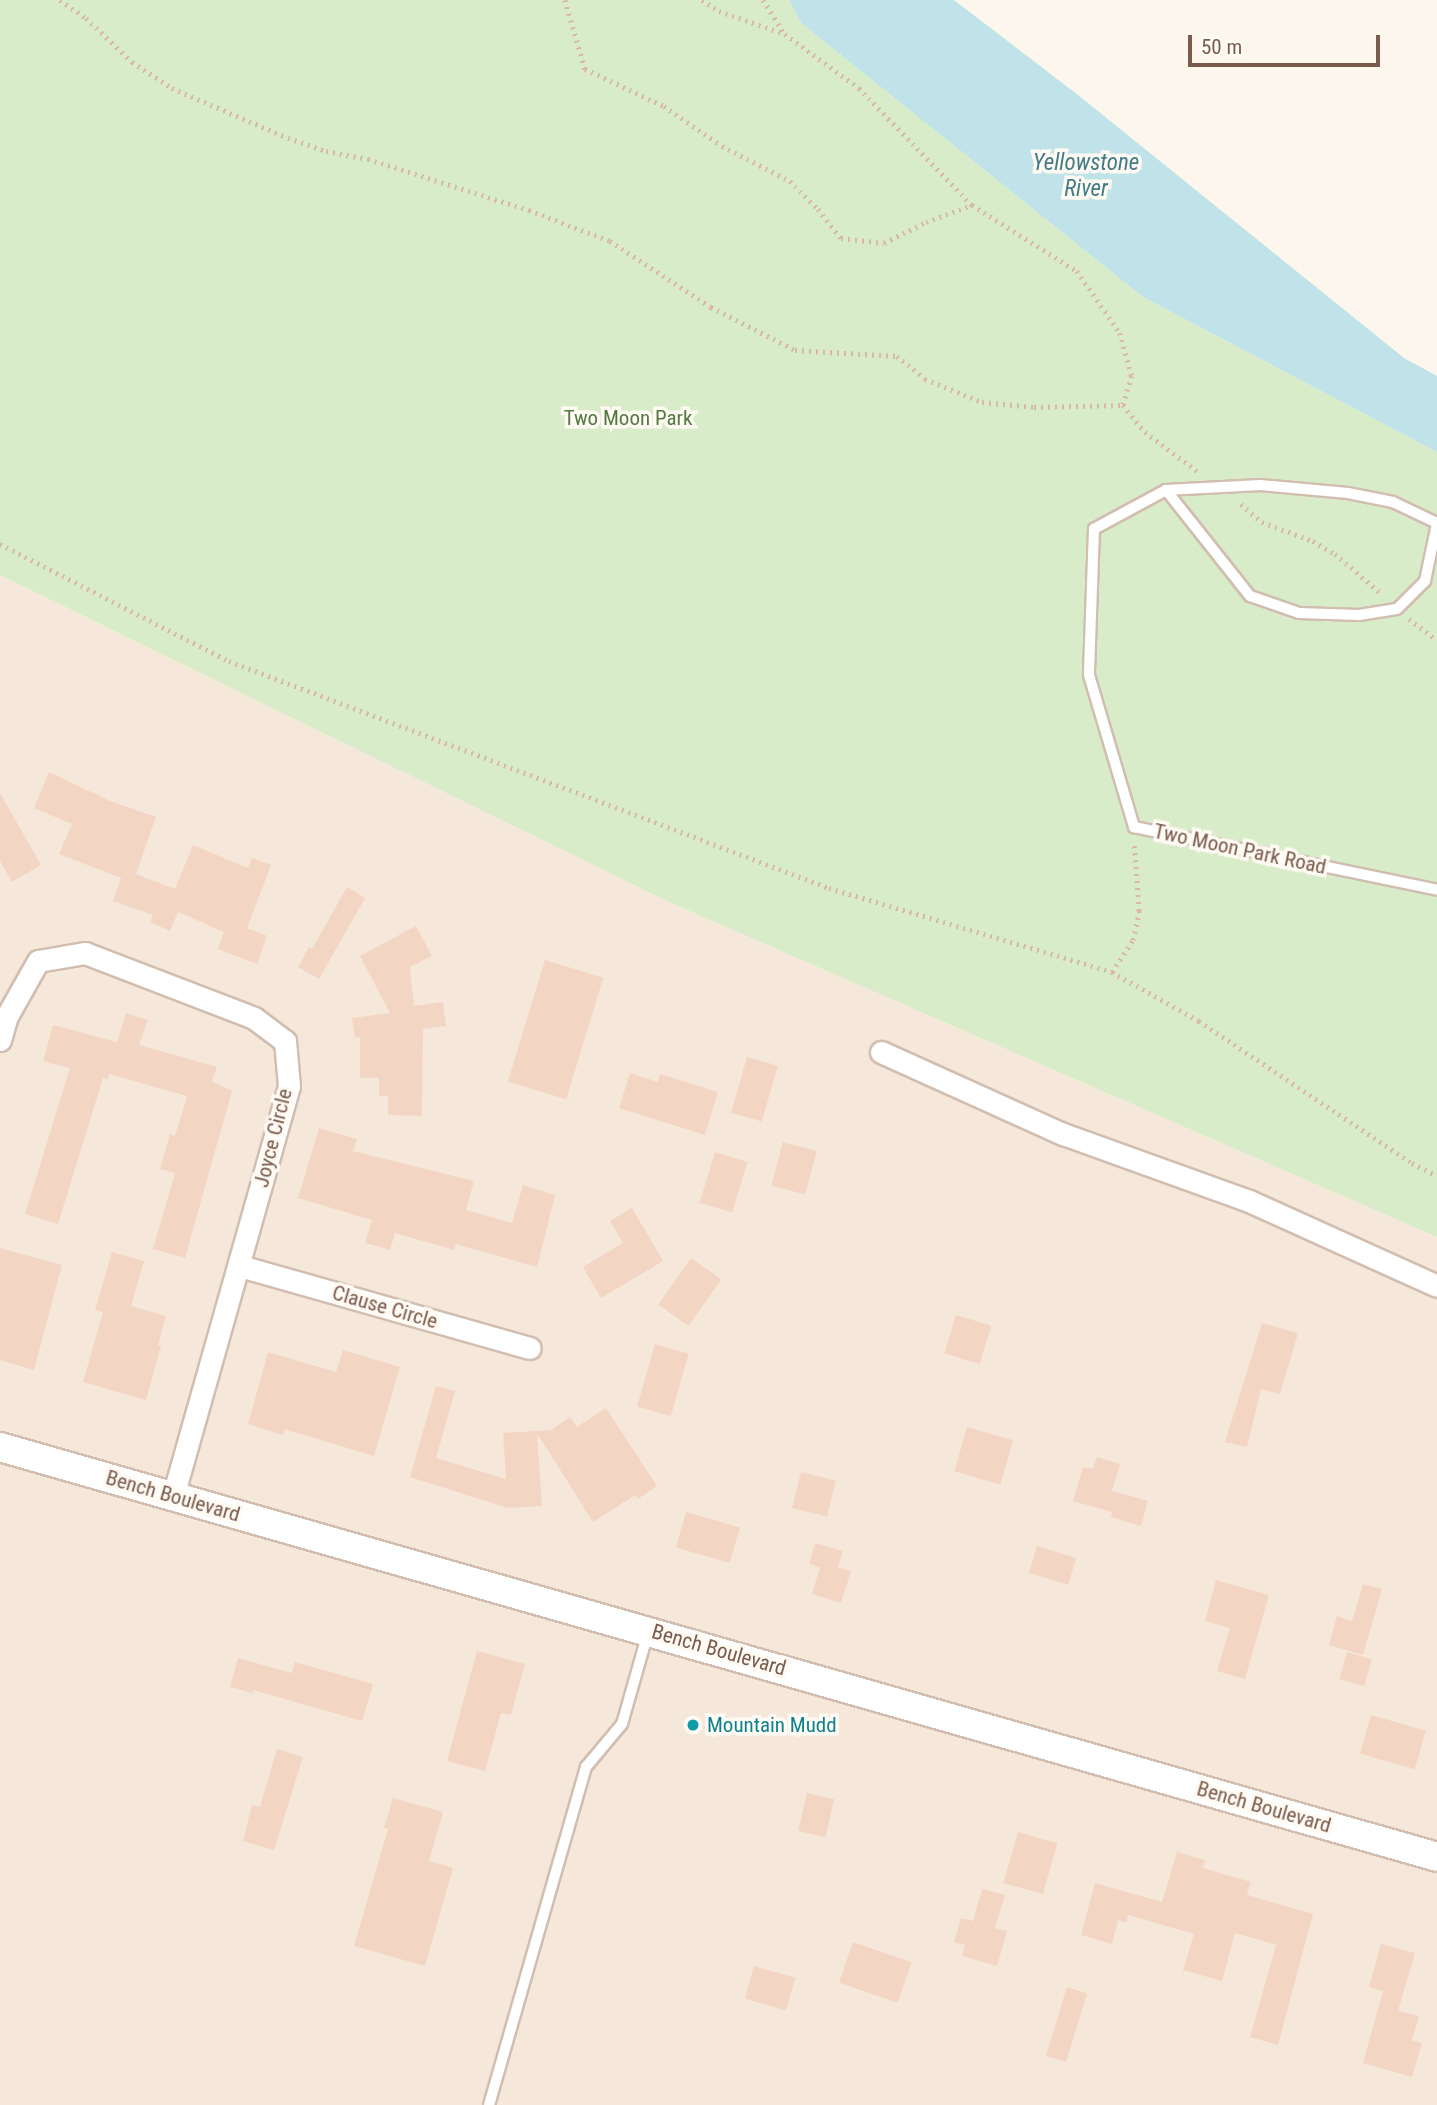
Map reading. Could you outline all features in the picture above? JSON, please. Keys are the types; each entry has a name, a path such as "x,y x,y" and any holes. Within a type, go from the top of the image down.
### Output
{"main road":[{"name":"Bench Boulevard","path":"0,1447 1437,1857"}],"street":[{"name":"Joyce Circle","path":"0,1040 7,1016 38,961 85,953 254,1018 285,1041 289,1086 173,1496"},
{"path":"881,1052 1063,1134 1249,1202 1437,1286"},
{"name":"Clause Circle","path":"240,1266 530,1348"}],"lane":[{"name":"Two Moon Park Road","path":"1397,609 1424,581 1437,524 1393,502 1348,493 1260,485 1166,490 1094,529 1089,675 1134,827 1437,890"},
{"path":"1166,490 1251,596 1299,613 1359,615 1397,609"},
{"path":"489,2105 586,1767 622,1724 649,1630"}],"path":[{"path":"60,0 86,18 132,62 172,88 288,138 326,151 368,159 529,210 610,241 711,307 795,350 897,356 925,379 982,402 1034,407 1123,405"},
{"path":"565,0 585,69 664,106 722,146 790,181 818,209 841,238 884,243 926,222 972,205"},
{"path":"702,0 719,11 785,34 859,88 972,205 1077,271 1120,333 1132,376 1123,405"},
{"path":"762,0 785,34"},
{"path":"1123,405 1145,432 1262,522 1313,541 1335,554 1358,570 1397,609 1437,640"},
{"path":"0,544 242,666 829,888 1112,972 1199,1021 1412,1163 1437,1176"},
{"path":"1112,972 1133,940 1139,911 1134,827"}],"shaded area":[{"path":"0,575 671,903 1437,1237 1437,2105 0,2105"}],"green space":[{"name":"Two Moon Park","path":"0,0 789,0 801,23 1143,297 1437,452 1437,1237 671,903 0,575"}],"water":[{"name":"Yellowstone River","path":"789,0 954,0 1078,95 1404,358 1437,376 1437,452 1143,297 801,23"}],"building":[{"path":"49,772 110,801 156,817 136,874 175,889 193,845 248,868 252,858 271,865 247,928 267,936 257,964 218,949 224,932 178,912 170,931 150,922 153,915 113,901 121,878 59,854 72,824 34,808"},
{"path":"0,793 41,865 12,882 0,861"},
{"path":"347,887 365,898 319,979 298,967 309,947 312,949"},
{"path":"416,926 432,956 410,967 414,1006 443,1002 446,1026 423,1029 422,1116 388,1115 388,1096 379,1096 379,1078 360,1078 360,1037 355,1038 352,1018 390,1013 360,956"},
{"path":"545,960 603,978 566,1099 508,1081"},
{"path":"126,1013 148,1020 139,1045 217,1067 212,1081 232,1091 185,1258 153,1249 175,1173 160,1169 170,1134 175,1136 187,1096 109,1074 108,1079 103,1078 58,1224 25,1214 70,1068 43,1061 53,1025 117,1042"},
{"path":"747,1057 778,1066 762,1122 731,1113"},
{"path":"630,1073 658,1082 660,1074 718,1092 705,1135 619,1108"},
{"path":"319,1128 357,1139 353,1151 474,1181 466,1210 512,1223 523,1185 555,1195 537,1267 456,1244 454,1250 395,1233 390,1250 365,1243 372,1220 298,1198"},
{"path":"783,1142 817,1151 805,1195 771,1185"},
{"path":"715,1152 748,1162 732,1213 700,1203"},
{"path":"632,1208 663,1261 601,1298 583,1267 623,1243 610,1221"},
{"path":"0,1248 62,1265 34,1370 0,1360"},
{"path":"112,1252 144,1261 131,1306 166,1316 146,1400 83,1382 103,1312 95,1310"},
{"path":"691,1258 721,1279 689,1326 658,1305"},
{"path":"956,1315 991,1326 980,1364 944,1353"},
{"path":"1262,1323 1298,1333 1280,1394 1261,1389 1247,1447 1225,1442"},
{"path":"655,1344 689,1354 671,1416 637,1406"},
{"path":"343,1350 400,1367 374,1456 284,1429 283,1435 248,1424 268,1352 336,1372"},
{"path":"436,1386 455,1391 436,1458 506,1479 503,1433 551,1430 570,1417 577,1427 606,1408 657,1486 638,1499 635,1495 593,1522 537,1433 542,1506 508,1508 410,1477"},
{"path":"967,1427 1013,1440 1000,1484 954,1471"},
{"path":"1097,1457 1120,1464 1112,1491 1148,1501 1141,1526 1111,1517 1112,1512 1073,1501 1083,1467 1093,1469"},
{"path":"801,1472 836,1481 827,1517 792,1508"},
{"path":"686,1512 740,1527 730,1563 676,1548"},
{"path":"815,1543 843,1551 838,1567 851,1571 841,1603 812,1594 820,1567 809,1564"},
{"path":"1037,1546 1076,1558 1068,1585 1029,1573"},
{"path":"1216,1580 1269,1595 1245,1679 1217,1671 1230,1628 1205,1621"},
{"path":"1363,1584 1382,1589 1363,1655 1329,1645 1337,1616 1352,1621"},
{"path":"477,1651 525,1664 511,1715 501,1713 485,1771 447,1761"},
{"path":"1347,1652 1372,1659 1364,1686 1339,1679"},
{"path":"238,1658 292,1673 295,1662 373,1684 362,1721 253,1690 252,1693 230,1687"},
{"path":"1371,1715 1426,1731 1415,1769 1360,1753"},
{"path":"277,1749 303,1757 274,1850 243,1841 252,1805 260,1807"},
{"path":"807,1793 834,1799 826,1837 798,1831"},
{"path":"393,1798 443,1812 429,1861 453,1868 425,1966 354,1946 388,1829 384,1828"},
{"path":"1018,1832 1057,1843 1043,1894 1003,1883"},
{"path":"1177,1852 1205,1860 1203,1868 1251,1882 1247,1895 1313,1914 1278,2045 1250,2037 1276,1945 1235,1933 1222,1981 1183,1970 1194,1934 1128,1915 1126,1923 1118,1920 1112,1944 1081,1935 1095,1883 1162,1902"},
{"path":"982,1889 1005,1895 995,1928 1007,1931 997,1966 962,1956 965,1945 954,1942 961,1918 973,1921"},
{"path":"853,1942 912,1962 898,2003 839,1983"},
{"path":"1381,1944 1415,1953 1398,2011 1419,2016 1412,2040 1422,2043 1412,2077 1363,2063 1383,1991 1369,1987"},
{"path":"754,1966 795,1978 786,2011 745,1999"},
{"path":"1067,1987 1087,1993 1066,2062 1046,2056"}],"place":[{"name":"Mountain Mudd","path":"693,1725"}]}
